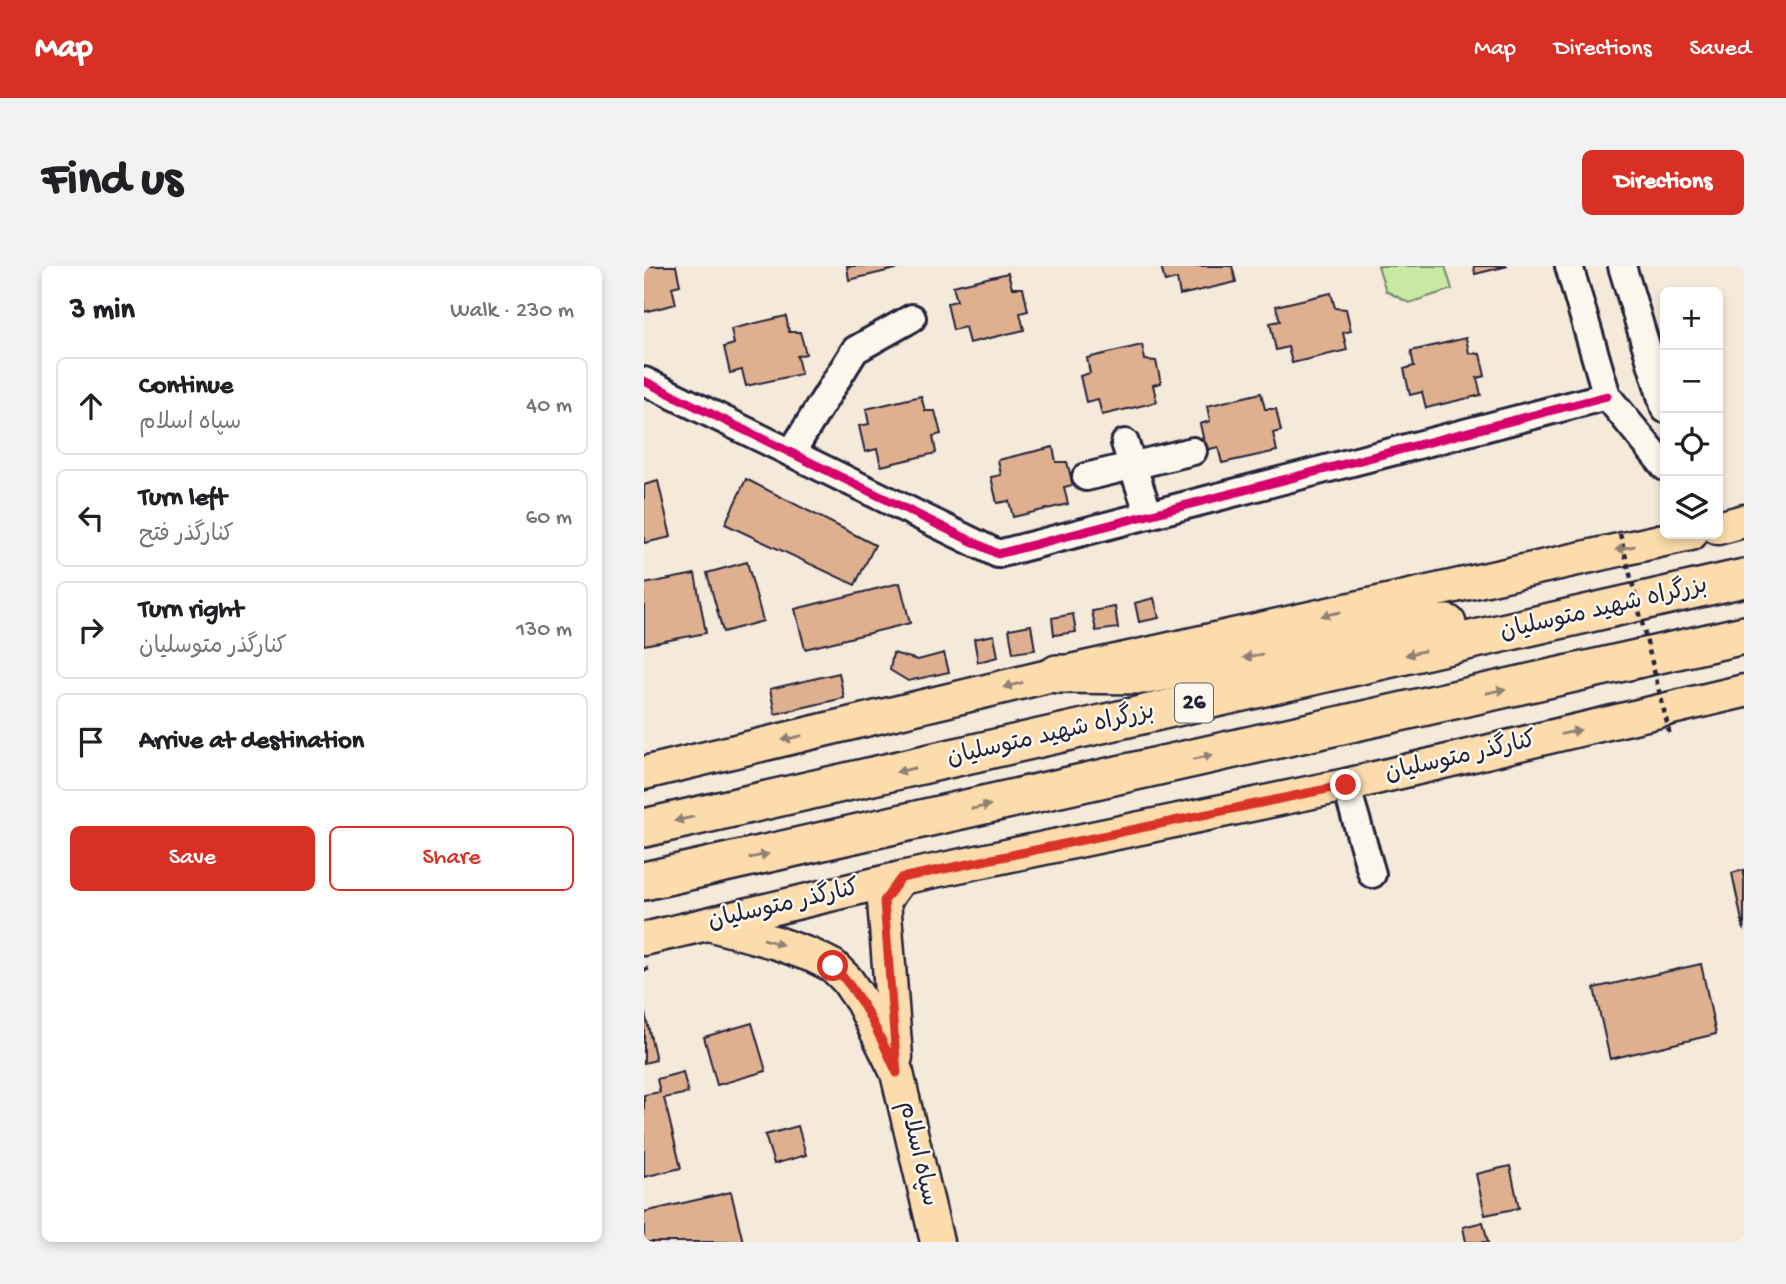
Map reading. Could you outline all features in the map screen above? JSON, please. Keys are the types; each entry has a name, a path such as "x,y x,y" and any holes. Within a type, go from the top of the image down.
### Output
{"highway":[{"name":"بزرگراه شهید متوسلیان","path":"644,828 1744,578"},
{"path":"1057,674 1146,675 1427,625 1588,614"},
{"path":"644,881 1744,635"}],"main road":[{"path":"1723,527 1744,521"},
{"path":"644,772 1057,674 1668,539"},
{"name":"کنارگذر متوسلیان","path":"647,953 708,924 901,878 1346,785 1744,691"},
{"path":"897,1073 884,901 901,878"},
{"name":"سپاه اسلام","path":"708,924 813,956 833,966 847,980 862,1002 897,1073 937,1242"}],"street":[{"path":"1569,266 1607,396 1660,461"},
{"path":"1622,266 1660,392"},
{"path":"791,453 855,350 912,318"},
{"path":"644,381 999,554 1607,396"},
{"path":"1086,477 1129,455 1193,451"},
{"path":"1129,455 1149,515"},
{"path":"1346,785 1372,874"}],"path":[{"path":"1620,534 1670,735"},
{"path":"644,970 647,953"}],"green space":[{"path":"1378,266 1445,266 1452,289 1409,303 1386,291"}],"building":[{"path":"644,266 676,266 680,285 672,287 676,304 644,312"},
{"path":"847,266 908,266 849,280"},
{"path":"1161,266 1232,266 1236,282 1180,295 1177,279 1165,282"},
{"path":"1474,266 1508,266 1475,274"},
{"path":"1008,273 1012,288 1023,288 1028,311 1020,313 1024,330 969,343 965,327 953,330 947,303 957,301 953,286"},
{"path":"1331,293 1335,308 1346,309 1351,331 1343,333 1347,350 1292,363 1288,347 1276,350 1270,323 1280,321 1276,306"},
{"path":"786,316 789,332 800,332 806,354 797,356 801,374 746,386 742,370 730,373 724,347 734,344 731,329"},
{"path":"1466,338 1469,353 1480,354 1485,376 1477,378 1481,395 1426,408 1422,392 1410,395 1404,369 1414,366 1411,351"},
{"path":"1142,345 1145,360 1156,361 1161,383 1153,385 1157,402 1102,415 1098,399 1086,402 1080,376 1090,373 1087,358"},
{"path":"1261,393 1265,409 1276,409 1281,431 1273,433 1277,451 1222,463 1218,447 1206,450 1200,424 1210,421 1207,406"},
{"path":"921,396 925,411 935,411 941,434 933,436 936,453 881,466 877,449 865,452 859,426 869,424 866,409"},
{"path":"1053,447 1056,462 1067,462 1073,485 1064,487 1068,504 1013,517 1009,501 997,503 991,477 1001,475 998,460"},
{"path":"746,479 875,545 855,585 725,524"},
{"path":"658,481 671,537 644,543 644,485"},
{"path":"747,562 763,621 723,632 707,573"},
{"path":"695,574 706,633 644,645 644,584"},
{"path":"900,583 910,623 805,649 795,609"},
{"path":"1154,598 1159,618 1139,622 1135,603"},
{"path":"1115,607 1118,628 1096,631 1092,611"},
{"path":"1073,614 1076,632 1054,635 1052,618"},
{"path":"1031,625 1035,650 1013,653 1009,629"},
{"path":"994,635 998,657 978,662 974,639"},
{"path":"893,653 918,660 944,653 949,672 908,681 890,670"},
{"path":"839,673 844,698 775,714 770,689"},
{"path":"1744,870 1744,931 1732,873"},
{"path":"1701,964 1716,1034 1610,1059 1594,988"},
{"path":"644,1009 656,1060 644,1063"},
{"path":"752,1023 766,1071 717,1085 704,1037"},
{"path":"683,1072 688,1093 664,1098 681,1168 644,1177 644,1095 660,1092 657,1079"},
{"path":"798,1126 806,1155 774,1164 765,1135"},
{"path":"1510,1166 1519,1208 1485,1215 1476,1174"},
{"path":"731,1192 743,1242 644,1242 644,1212"},
{"path":"1483,1222 1488,1242 1466,1242 1463,1227"}],"cycle path":[{"path":"644,381 998,554 1607,396"}],"route":[{"path":"833,966 847,980 862,1002 897,1073 884,901 901,878 1346,785"}]}
